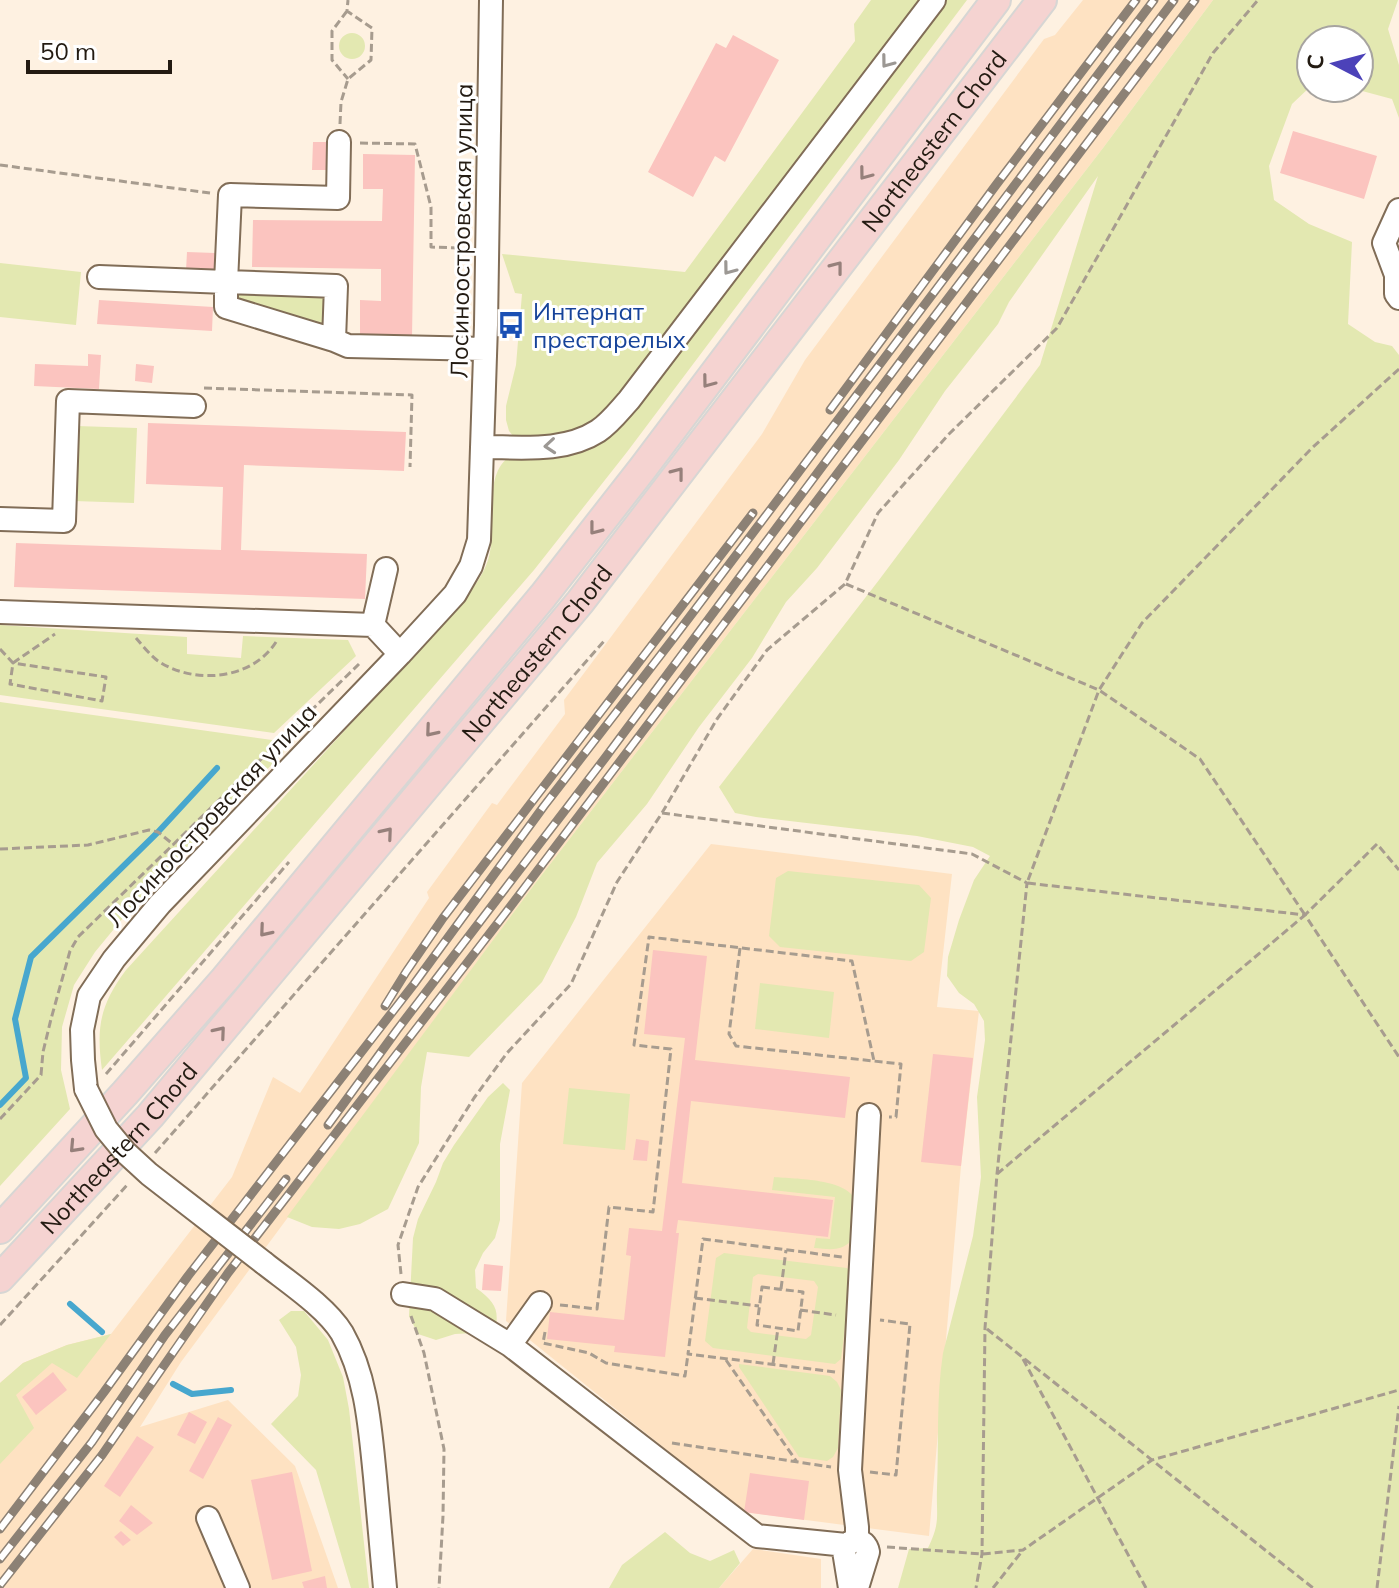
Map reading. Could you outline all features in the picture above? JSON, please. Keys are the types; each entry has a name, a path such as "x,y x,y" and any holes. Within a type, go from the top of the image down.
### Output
{"main road":[{"name":"Northeastern Chord","path":"0,1229 225,979 543,596 996,0"},
{"name":"Northeastern Chord","path":"0,1278 150,1116 580,602 1042,0"}],"street":[{"name":"Лосиноостровская улица","path":"385,1588 364,1392 341,1332 314,1302 125,1152 106,1129 86,1089 82,1030 89,996 114,959 160,904 400,654 455,594 471,566 479,540 491,0"},
{"path":"482,447 568,444 599,430 611,419 629,400 934,0"},
{"path":"339,142 338,198 230,195 226,307 348,346 485,349"},
{"path":"1399,210 1384,243 1396,275 1396,294 1399,298"},
{"path":"99,277 336,286 334,340"},
{"path":"0,519 64,521 68,401 194,406"},
{"path":"373,625 386,569"},
{"path":"0,612 373,625 400,654"},
{"path":"857,1543 850,1470 869,1115"},
{"path":"403,1294 435,1299 510,1345 757,1536 857,1543 868,1552 857,1588"},
{"path":"510,1345 544,1303"},
{"path":"208,1518 238,1588"},
{"path":"850,1588 844,1551 857,1543"}],"path":[{"path":"348,0 347,11 332,31 332,60 348,79"},
{"path":"439,1588 444,1449 424,1353 403,1294 398,1245 418,1187 474,1098 507,1053 571,984 617,882 717,719 767,650 845,584 878,513 949,434 1057,328 1213,53 1258,0"},
{"path":"347,11 372,28 371,60 348,79 341,102 339,142 415,144 431,207 431,247 461,248"},
{"path":"0,165 230,195"},
{"path":"976,1588 982,1554 985,1328 997,1174 1027,883 1099,690 1142,623 1312,448 1399,369"},
{"path":"194,406 195,387 412,395 410,467"},
{"path":"845,584 1099,690 1200,759 1399,1057"},
{"path":"0,649 13,663 106,677 102,701 10,684 13,663 82,615"},
{"path":"125,617 136,639 157,660 184,673 214,676 243,670 268,654 289,622"},
{"path":"149,1160 605,640"},
{"path":"662,813 972,854 1027,883 1305,915"},
{"path":"0,849 88,845 149,830 158,832 174,845"},
{"path":"997,1174 1305,915 1377,844 1399,870"},
{"path":"861,1259 703,1239 685,1376 606,1363 589,1353 543,1343 544,1303 597,1309 609,1207 653,1212 671,1049 634,1045 649,937 852,961 874,1061"},
{"path":"740,948 729,1034 736,1046 901,1064 896,1117 869,1115"},
{"path":"0,1325 128,1184"},
{"path":"781,1289 786,1250"},
{"path":"762,1287 803,1292 798,1331 757,1325 760,1306 762,1287"},
{"path":"695,1298 760,1306"},
{"path":"664,1442 896,1475 910,1324 800,1310"},
{"path":"773,1365 778,1328"},
{"path":"985,1328 1313,1588"},
{"path":"688,1354 855,1375"},
{"path":"1021,1356 1146,1588"},
{"path":"726,1359 797,1462"},
{"path":"993,1588 1023,1550 1152,1460 1399,1390"},
{"path":"1377,1588 1399,1406"},
{"path":"857,1543 982,1554 1023,1550"}],"shaded area":[{"path":"1083,0 1213,0 1103,148 534,885 181,1362 140,1427 228,1400 295,1466 338,1588 0,1588 0,1383 23,1363 67,1345 111,1334 232,1177 273,1077 300,1093 429,898 427,892 492,803 497,805 565,714 564,700 762,434 805,360 1044,39 1055,35"},
{"path":"711,844 952,874 937,1007 979,1011 961,1166 929,1536 744,1512 506,1321 522,1083"},
{"path":"753,1549 821,1559 821,1588 719,1588"}],"green space":[{"path":"871,0 929,0 607,415 567,439 514,437 506,420 506,406 516,365 522,294 515,293 502,254 685,272 855,41 854,24"},
{"path":"941,0 967,0 627,452 534,570 102,1070 102,1017 110,994 126,970 477,582 491,548 493,491 500,467 508,458 588,443"},
{"path":"1213,0 1398,0 1388,29 1399,65 1399,118 1392,99 1375,94 1375,24 1295,24 1295,101 1269,166 1274,200 1309,224 1352,242 1348,324 1375,342 1392,346 1399,355 1399,1588 898,1588 909,1549 928,1548 936,1525 943,1353 973,1236 981,1177 977,1097 985,1040 984,1021 974,1004 959,993 947,976 948,957 959,920 974,880 990,856 973,847 917,836 735,813 719,787 1040,365 1098,176 1009,302 998,324 945,391 899,460 817,568 786,602 752,658 699,727 647,804 597,863 576,917 542,982 469,1057 427,1052 421,1087 419,1143 388,1209 360,1224 339,1229 312,1227 287,1217 534,885 1103,148"},
{"path":"352,33 361,37 365,46 361,55 352,59 343,55 339,46 343,37"},
{"path":"0,263 81,272 76,325 0,317"},
{"path":"234,287 329,291 329,332 232,303"},
{"path":"77,426 137,428 134,503 74,501"},
{"path":"0,625 187,637 187,654 241,658 243,636 348,640 356,656 274,733 0,695"},
{"path":"0,702 272,740 284,752 123,918 95,952 74,985 62,1027 61,1070 70,1109 0,1186"},
{"path":"788,871 919,885 931,898 924,952 911,961 780,947 769,936 776,878"},
{"path":"760,983 834,992 829,1038 755,1029"},
{"path":"503,1083 510,1090 500,1144 500,1220 495,1238 475,1270 476,1288 489,1298 495,1308 497,1320 494,1336 455,1334 436,1340 418,1334 409,1316 413,1238 418,1219 443,1163 488,1097"},
{"path":"569,1088 630,1094 625,1150 563,1144"},
{"path":"774,1177 821,1181 852,1195 856,1203 856,1217 851,1241 838,1248 814,1248 816,1238 830,1239 835,1197 772,1190"},
{"path":"724,1253 847,1268 852,1273 841,1359 835,1364 713,1348 705,1341 716,1258","holes":["758,1274 814,1281 818,1287 811,1335 806,1339 751,1332 747,1328 753,1277"]},
{"path":"291,1311 304,1311 328,1340 343,1377 369,1588 351,1588 316,1470 271,1424 298,1396 301,1375 296,1347 279,1320"},
{"path":"111,1334 77,1378 52,1363 16,1395 34,1428 0,1464 0,1383 23,1363 67,1345"},
{"path":"739,1364 830,1376 837,1382 841,1390 838,1448 833,1457 827,1461 799,1457"},
{"path":"665,1532 690,1553 710,1561 734,1550 740,1563 719,1588 609,1588 622,1565"}],"building":[{"path":"733,35 779,60 725,162 715,156 693,197 648,172 716,43 726,48"},
{"path":"1293,131 1377,156 1364,199 1280,173"},
{"path":"313,142 330,142 329,170 312,170"},
{"path":"363,154 415,155 412,337 360,336 360,300 381,301 381,269 252,267 253,220 382,221 383,189 363,189"},
{"path":"187,252 215,253 214,272 186,271"},
{"path":"99,300 213,307 212,331 97,324"},
{"path":"88,354 101,355 99,389 34,386 35,364 88,366"},
{"path":"136,364 154,366 152,383 135,381"},
{"path":"148,423 406,432 404,471 244,465 241,550 367,554 365,599 14,587 16,543 221,550 223,487 146,484"},
{"path":"653,950 707,956 695,1060 850,1077 845,1118 691,1101 682,1183 833,1200 828,1237 678,1220 665,1357 614,1352 615,1346 547,1339 550,1312 624,1320 631,1256 626,1255 629,1228 662,1231 685,1038 644,1034"},
{"path":"933,1054 973,1058 961,1166 921,1162"},
{"path":"636,1139 649,1141 647,1161 633,1160"},
{"path":"484,1264 503,1266 501,1291 482,1290"},
{"path":"53,1372 67,1390 36,1415 22,1397"},
{"path":"189,1412 207,1422 195,1444 177,1435"},
{"path":"218,1417 232,1425 203,1479 189,1471"},
{"path":"137,1436 154,1447 120,1497 104,1486"},
{"path":"292,1472 312,1571 272,1580 251,1480"},
{"path":"750,1473 809,1481 804,1520 744,1512"},
{"path":"131,1505 153,1523 137,1535 119,1521"},
{"path":"121,1531 131,1540 123,1546 114,1537"},
{"path":"325,1576 327,1588 304,1588 302,1582"}],"waterway":[{"path":"0,1105 26,1078 15,1019 31,957 158,832 217,768"},
{"path":"70,1304 102,1332"},
{"path":"173,1384 192,1394 231,1390"}],"railway":[{"path":"830,410 1136,0"},
{"path":"0,1529 1154,0"},
{"path":"328,1125 1174,0"},
{"path":"0,1585 102,1455 228,1273 507,911 1195,0"},
{"path":"385,1006 443,918 753,513"},
{"path":"0,1559 92,1442 165,1335 286,1179"}],"place":[{"name":"Интернат престарелых","path":"511,325"}]}
